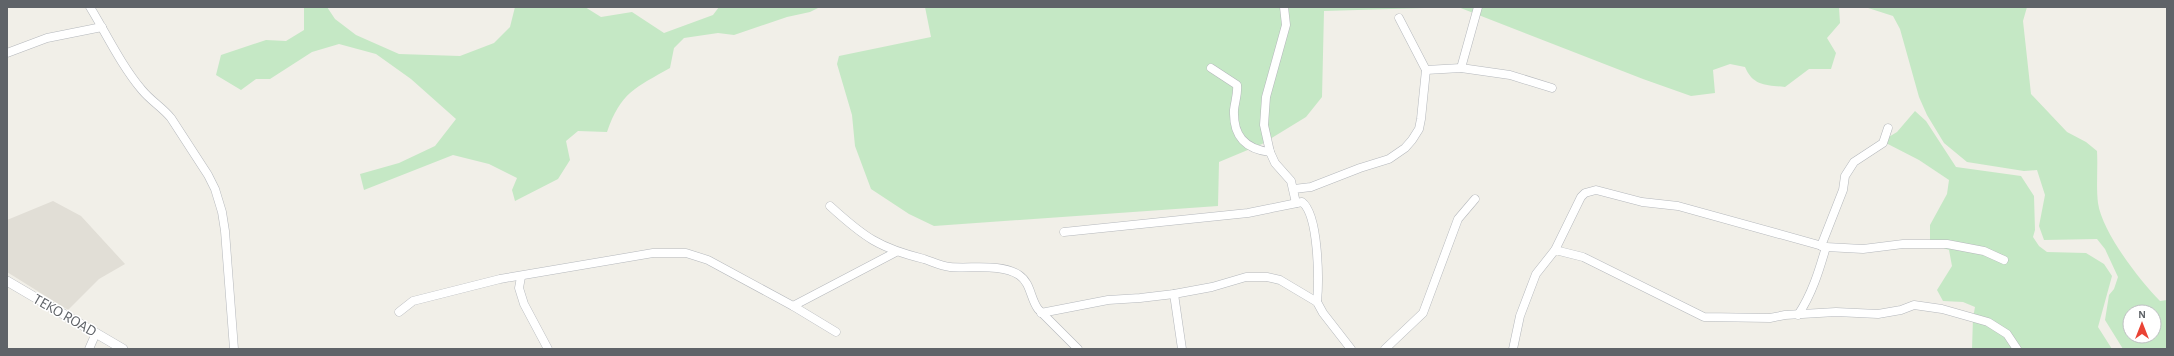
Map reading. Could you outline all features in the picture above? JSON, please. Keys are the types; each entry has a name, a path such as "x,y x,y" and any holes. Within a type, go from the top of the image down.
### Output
{"street":[{"path":"90,7 119,57 143,91 163,108 174,123 215,189 225,231 234,349"},
{"path":"1284,7 1286,25 1266,98 1264,124 1270,152 1276,163 1291,181 1296,203"},
{"path":"1461,68 1478,7"},
{"path":"1294,189 1311,187 1360,168 1389,159 1405,148 1419,129 1426,70 1399,18"},
{"path":"7,53 46,38 102,27"},
{"path":"1211,68 1237,85 1234,109 1235,128 1243,142 1257,150 1270,152"},
{"path":"1426,70 1461,68 1510,75 1552,88"},
{"path":"1798,315 1807,302 1818,275 1824,246 1843,190 1845,176 1854,162 1883,143 1888,128"},
{"path":"1513,349 1520,316 1536,274 1554,250 1581,197 1585,192 1596,190 1642,202 1678,206 1824,246 1863,249 1903,244 1947,244 1984,251 2004,260"},
{"path":"1385,349 1423,313 1458,219 1475,199"},
{"path":"1064,232 1248,213 1302,202 1306,205 1312,218 1317,238 1319,287 1317,302"},
{"path":"830,206 872,241 896,252 943,266 1012,271 1026,281 1033,302 1041,313 1078,349"},
{"path":"1554,250 1582,257 1704,317 1770,318 1785,315 1836,312 1878,314 1901,310 1914,305 1942,309 1988,322 2007,334 2017,349"},
{"path":"793,306 896,252"},
{"path":"399,312 413,301 500,279 521,277 653,253 686,253 699,255 793,306 836,332"},
{"path":"521,277 519,288 524,304 548,349"},
{"path":"1041,313 1108,300 1174,294 1212,287 1246,277 1267,277 1280,280 1317,302 1323,313 1351,349"},
{"name":"TEKO ROAD","path":"7,281 123,349"},
{"path":"1174,294 1182,349"},
{"path":"89,349 96,333"}],"shaded area":[{"path":"53,201 81,216 125,264 99,279 68,310 7,272 7,220"}],"green space":[{"path":"304,7 327,7 335,19 356,35 399,54 460,56 494,43 510,27 515,7 585,7 601,17 632,12 664,33 713,15 719,7 820,7 810,12 787,17 734,35 718,33 684,38 674,48 670,68 638,86 624,99 612,119 607,132 578,131 566,141 570,160 558,179 515,201 512,190 517,178 489,164 453,155 364,190 360,174 399,163 435,146 456,119 411,79 376,54 339,44 312,52 270,79 256,79 241,90 216,75 221,55 266,40 286,41 304,30"},
{"path":"925,7 1458,7 1324,11 1322,97 1306,117 1262,144 1219,162 1218,206 934,226 909,214 871,189 855,146 852,115 837,64 839,56 931,37"},
{"path":"1458,7 1839,7 1840,23 1827,38 1836,53 1831,69 1809,69 1785,87 1766,85 1756,81 1748,73 1745,67 1730,64 1713,70 1715,93 1691,96 1643,79"},
{"path":"1865,7 2027,7 2023,21 2031,94 2067,132 2086,142 2097,151 2097,197 2101,215 2114,241 2142,281 2160,301 2167,300 2167,349 2123,349 2105,320 2109,295 2114,289 2118,277 2105,249 2097,239 2044,240 2039,226 2045,195 2037,170 2024,171 1967,162 1944,143 1927,115 1919,97 1900,29 1893,16"},
{"path":"1915,111 1926,121 1956,167 2021,176 2034,196 2035,230 2033,237 2039,246 2047,252 2086,253 2104,264 2112,276 2098,327 2112,349 1972,349 1973,318 1975,307 1963,302 1943,301 1937,290 1952,266 1949,250 1935,245 1930,241 1930,225 1947,194 1949,180 1919,160 1882,141 1897,132"}]}
